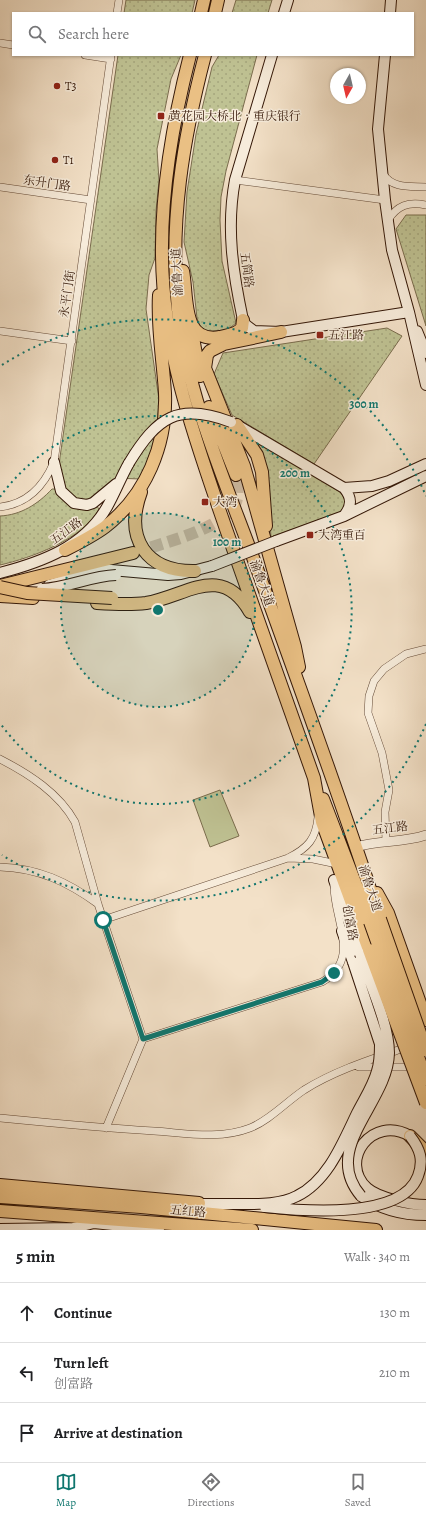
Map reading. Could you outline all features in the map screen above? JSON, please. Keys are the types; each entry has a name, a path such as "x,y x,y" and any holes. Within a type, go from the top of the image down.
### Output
{"highway":[{"path":"201,12 204,0"},
{"path":"215,12 218,0"},
{"name":"渝鲁大道","path":"190,56 170,141 164,184 162,256 169,334 179,385 191,427 261,632 314,778 319,809 337,864 361,956"},
{"name":"渝鲁大道","path":"204,56 184,143 175,235 178,310 188,365 211,441 306,705 426,1050"},
{"path":"175,235 185,282 199,372 206,401 236,475"},
{"path":"162,256 158,322 165,414 159,449 138,500 134,518 136,536 140,545 150,558 166,568 195,571"},
{"path":"190,321 197,334 202,337 214,338 239,332 243,325 243,320"},
{"path":"280,332 216,347 210,351 205,362 208,380 232,432 244,466 295,647 306,705"},
{"path":"234,424 257,455 262,472 269,558"},
{"path":"65,550 105,527 125,508 144,484"},
{"path":"0,586 133,553"},
{"path":"0,595 133,604 155,601 204,585 217,584 230,589 239,596 261,632"},
{"path":"0,586 27,593 155,601"},
{"path":"314,778 380,918 418,996 426,1009"},
{"path":"380,918 426,1079"},
{"path":"361,956 426,1103"},
{"path":"418,996 426,1020"},
{"path":"410,1136 426,1152"},
{"path":"0,1185 199,1203"},
{"path":"90,1194 141,1207"},
{"name":"五红路","path":"0,1197 141,1207 237,1210 376,1230"},
{"name":"五红路","path":"0,1211 252,1230"},
{"path":"94,1223 146,1221 176,1230"}],"main road":[{"path":"284,12 288,0"},
{"path":"390,12 391,0"},
{"name":"五简路","path":"243,320 235,282 230,240 230,218 234,180 272,56"},
{"path":"385,56 378,129 384,200 395,264 409,312 426,385"},
{"path":"243,320 246,326 254,331 280,332 409,312"},
{"path":"409,312 426,353"},
{"name":"五江路","path":"0,573 46,559 65,550 93,527 107,507 129,463 148,434 165,420 190,413 205,413 234,424 344,488"},
{"path":"54,462 61,491 67,498 80,505 93,503 119,481"},
{"path":"344,516 350,508 351,501 344,488 372,486 426,464"},
{"path":"0,586 28,589 53,589 93,578 116,575 181,574 195,571 344,516 426,476"},
{"path":"0,595 32,589 98,570 118,570 154,575"},
{"path":"334,880 386,1030 389,1054 384,1077 348,1152 349,1175 353,1187 361,1196 372,1203 387,1209 422,1215"},
{"path":"237,1210 286,1200 297,1196 317,1181 328,1167 341,1145 374,1080 380,1057 380,1044 361,956 342,931"},
{"path":"141,1207 199,1203 237,1210 323,1211 360,1208 397,1198 412,1187 420,1170 420,1152 410,1136 401,1131 390,1129 381,1131 364,1142 357,1160 358,1174 367,1188 378,1194 423,1205"},
{"path":"0,1229 73,1228 94,1223 159,1230"}],"street":[{"path":"117,12 119,0"},
{"path":"0,43 12,45"},
{"path":"98,56 111,57"},
{"name":"永平门街","path":"0,508 23,500 38,490 47,478 54,462 111,57"},
{"path":"382,172 387,180 394,184 426,187"},
{"path":"234,180 384,200"},
{"name":"东升门路","path":"0,188 91,200"},
{"path":"388,221 394,211 401,206 418,203 426,205"},
{"path":"0,331 72,341"},
{"path":"386,842 385,812 389,790 382,753 368,713 370,696 374,680 384,669 406,654 426,649"},
{"path":"0,759 26,773 51,793 70,812 79,832 98,904 143,1039 106,1128"},
{"path":"103,920 288,858 300,852 310,844 316,833 319,809"},
{"name":"五江路","path":"356,847 408,840 426,835"},
{"path":"288,858 313,859 337,864"},
{"name":"创富路","path":"143,1039 322,982 334,973 342,961 344,947 336,906 334,880 337,864"},
{"path":"0,866 36,872 56,878 77,888 98,904"},
{"path":"0,1118 106,1128 214,1135 233,1133 250,1128 268,1118 303,1091 343,1071 426,1041"},
{"path":"343,1071 361,1067 426,1066"}],"green space":[{"path":"126,0 195,0 192,12 124,12"},
{"path":"236,0 272,0 268,12 232,12"},
{"path":"118,56 181,56 171,79 157,149 159,181 156,211 155,258 149,275 146,309 159,400 156,446 140,479 115,478 101,493 83,503 66,492 59,468"},
{"path":"218,56 257,56 226,171 221,197 220,220 222,261 236,323 226,331 206,331 200,326 197,318 193,282 184,242 187,192 196,134 212,67"},
{"path":"406,215 426,215 426,326 396,229"},
{"path":"387,328 402,336 314,464 232,415 214,374 223,353"},
{"path":"258,442 340,492 345,499 344,507 340,512 271,537 266,470 256,445"},
{"path":"52,489 56,489 64,499 96,505 99,509 92,520 82,529 56,546 26,558 0,565 0,516 29,508"},
{"path":"220,790 239,836 210,847 193,800"}],"tunnel":[{"path":"134,553 176,540 220,520 230,512 236,502 238,492 236,475"}],"place":[{"name":"T3","path":"57,86"},
{"name":"黄花园大桥北‧重庆银行","path":"161,116"},
{"name":"T1","path":"55,160"},
{"name":"五江路","path":"320,335"},
{"name":"大湾","path":"205,502"},
{"name":"大湾重百","path":"310,535"}],"route":[{"path":"103,920 143,1039 322,982 334,973"}]}
